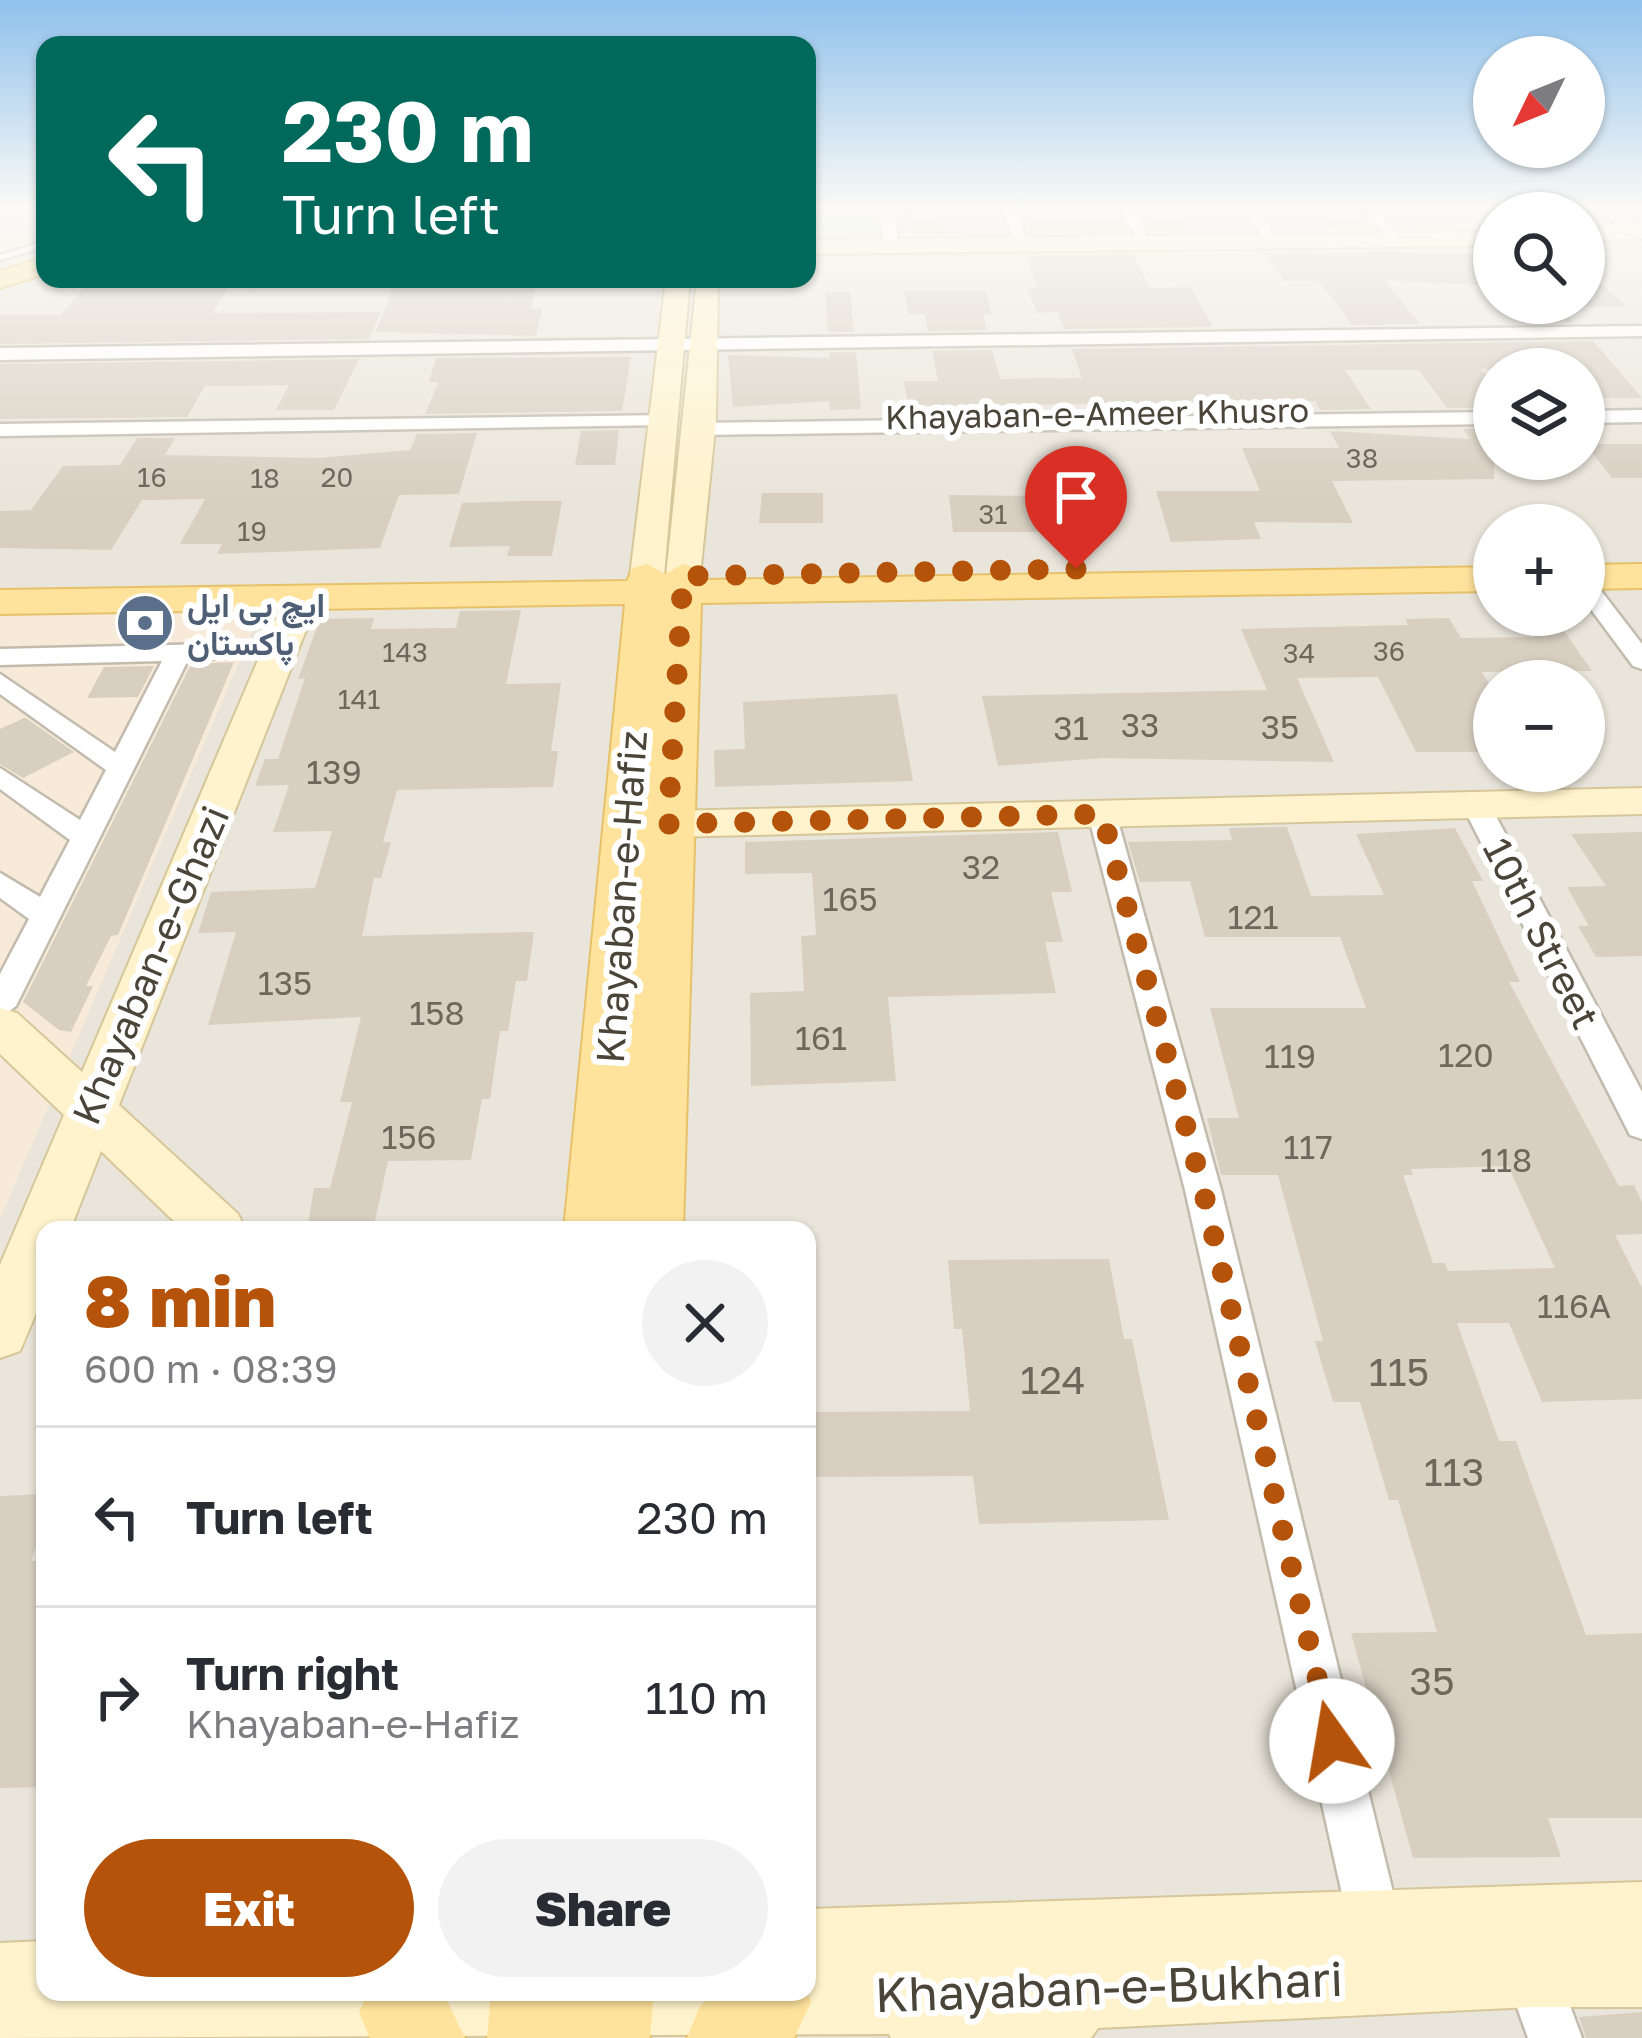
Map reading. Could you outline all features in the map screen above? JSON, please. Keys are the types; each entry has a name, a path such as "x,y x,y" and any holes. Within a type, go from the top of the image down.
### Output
{"main road":[{"path":"1605,561 1642,560"},
{"path":"0,586 665,587 1473,564"},
{"path":"1605,579 1642,576"},
{"path":"0,602 289,597 566,585 610,614 665,587 720,610 762,583 1473,579"},
{"name":"Khayaban-e-Hafiz","path":"652,1221 669,811 665,587"},
{"name":"Khayaban-e-Hafiz","path":"596,1221 665,587"}],"street":[{"name":"Khayaban-e-Hafiz","path":"665,587 662,425 675,305"},
{"name":"Khayaban-e-Hafiz","path":"665,587 700,424 705,305"},
{"path":"0,354 1640,328"},
{"path":"0,345 372,346"},
{"path":"1605,406 1642,405"},
{"name":"Khayaban-e-Ameer Khusro","path":"700,424 1473,409"},
{"name":"Khayaban-e-Ameer Khusro","path":"1440,413 1473,416"},
{"path":"1605,417 1642,416"},
{"path":"0,430 662,425"},
{"path":"0,440 241,431"},
{"name":"Khayaban-e-Ghazi","path":"37,1221 72,1114 254,651 289,597"},
{"name":"Khayaban-e-Ghazi","path":"0,1252 72,1114 289,597"},
{"path":"1605,610 1642,661"},
{"path":"0,657 254,651"},
{"path":"0,1006 179,653"},
{"path":"0,682 119,767"},
{"path":"0,776 85,837"},
{"path":"669,811 1310,798 1642,782"},
{"path":"669,811 1102,814 1310,798 1476,805 1642,801"},
{"name":"10th Street","path":"1476,805 1642,1125"},
{"path":"1102,814 1203,1190 1375,1925"},
{"path":"0,883 46,917"},
{"path":"0,1025 164,1221"},
{"path":"0,1066 72,1114 208,1221"},
{"name":"Khayaban-e-Ghazi","path":"0,1333 36,1224"},
{"name":"Khayaban-e-Bukhari","path":"0,2036 412,2025 571,2012 783,2006 941,1992 1375,1925 1642,1921"},
{"name":"Khayaban-e-Bukhari","path":"941,1992 1061,2013 1543,2003 1642,1968"},
{"path":"0,1982 36,1980"}],"shaded area":[{"path":"0,305 1473,305 1473,324 1605,324 1605,305 1642,305 1642,2038 0,2038"},
{"path":"264,604 0,1219 0,609"}],"building":[{"path":"69,305 218,305 213,313 381,312 369,339 0,344 0,315 61,315"},
{"path":"386,305 532,305 531,309 542,309 536,336 376,332"},
{"path":"826,305 851,305 854,332 828,332"},
{"path":"906,305 990,305 992,314 983,314 987,330 928,331 925,314 908,314"},
{"path":"1034,305 1201,305 1213,327 1064,329 1058,312 1037,313"},
{"path":"1337,305 1405,305 1420,324 1352,325"},
{"path":"1593,341 1599,348 1473,348 1473,408 1447,408 1419,370 1345,370 1371,409 1320,410 1315,401 908,406 904,381 938,381 932,351 992,350 1000,379 1082,378 1072,349"},
{"path":"830,352 856,352 861,409 830,410 829,401 733,407 728,355 830,358"},
{"path":"1605,355 1642,398 1605,398"},
{"path":"631,357 622,411 425,414 439,382 429,382 436,358"},
{"path":"359,359 334,410 276,410 289,385 205,386 187,417 0,419 0,364"},
{"path":"1463,429 1473,429 1473,479 1332,481 1353,523 1254,522 1261,539 1171,542 1156,491 1260,491 1242,448 1339,448 1330,431 1470,439"},
{"path":"619,430 615,465 575,465 581,431"},
{"path":"477,433 459,494 399,495 380,548 217,554 222,544 180,544 205,499 142,500 111,550 0,548 0,511 31,510 63,466 120,465 137,438 175,438 165,455 318,458 410,450 417,434"},
{"path":"1605,444 1642,444 1642,478 1612,478 1605,469"},
{"path":"762,493 823,493 823,523 759,523"},
{"path":"949,495 1032,496 1038,532 953,532"},
{"path":"562,501 552,556 507,556 510,546 449,547 462,503"},
{"path":"521,610 506,684 561,683 551,751 558,751 553,787 397,790 383,842 391,842 381,878 374,878 362,936 534,932 527,981 516,981 508,1031 500,1031 490,1099 482,1099 471,1160 388,1161 375,1221 308,1221 314,1188 330,1188 352,1102 340,1102 361,1017 208,1025 236,932 198,933 211,892 315,888 332,831 273,832 289,785 255,786 265,759 278,759 305,678 298,679 320,619 374,618 371,629 456,628 460,611"},
{"path":"1449,618 1461,638 1568,636 1584,660 1473,660 1473,752 1416,752 1378,677 1297,678 1334,762 1103,758 998,766 982,696 1267,690 1241,629 1408,625 1405,619"},
{"path":"234,662 118,935 111,936 86,986 93,986 71,1032 59,1030 23,1002 191,664"},
{"path":"154,666 138,697 87,698 104,667"},
{"path":"897,694 913,781 715,787 714,750 745,749 743,702"},
{"path":"26,718 74,752 23,778 0,764 0,729"},
{"path":"1287,827 1311,896 1384,895 1356,834 1455,828 1483,881 1472,881 1520,982 1509,982 1619,1186 1634,1185 1642,1202 1642,1234 1615,1235 1642,1288 1642,1399 1542,1402 1509,1323 1457,1323 1499,1441 1516,1441 1586,1635 1642,1633 1642,1818 1548,1818 1561,1857 1413,1858 1351,1633 1437,1632 1398,1500 1389,1500 1360,1402 1333,1402 1315,1341 1323,1341 1278,1175 1221,1175 1207,1118 1239,1118 1210,1008 1366,1008 1340,937 1205,937 1190,881 1140,882 1128,842 1232,840 1229,828","holes":["1508,1166 1555,1268 1448,1271 1445,1263 1433,1263 1403,1175 1413,1175 1411,1169"]},
{"path":"1058,832 1072,892 1051,892 1063,942 1045,942 1056,993 888,997 896,1081 751,1086 750,993 804,991 801,936 816,935 812,873 745,874 745,842"},
{"path":"1642,832 1642,956 1596,957 1578,926 1589,926 1567,887 1606,886 1571,834"},
{"path":"1109,1259 1124,1339 1132,1339 1169,1520 979,1524 973,1476 816,1477 816,1412 970,1411 962,1329 954,1329 948,1260"},
{"path":"36,1494 36,1547 31,1561 36,1561 36,1787 0,1788 0,1496"},
{"path":"1642,2012 1642,2038 1586,2038 1579,2017"}],"place":[{"name":"ایچ بی ایل پاکستان","path":"145,623"}],"route":[{"path":"1076,569 683,576 668,824 1102,814 1203,1190 1332,1741"}]}
